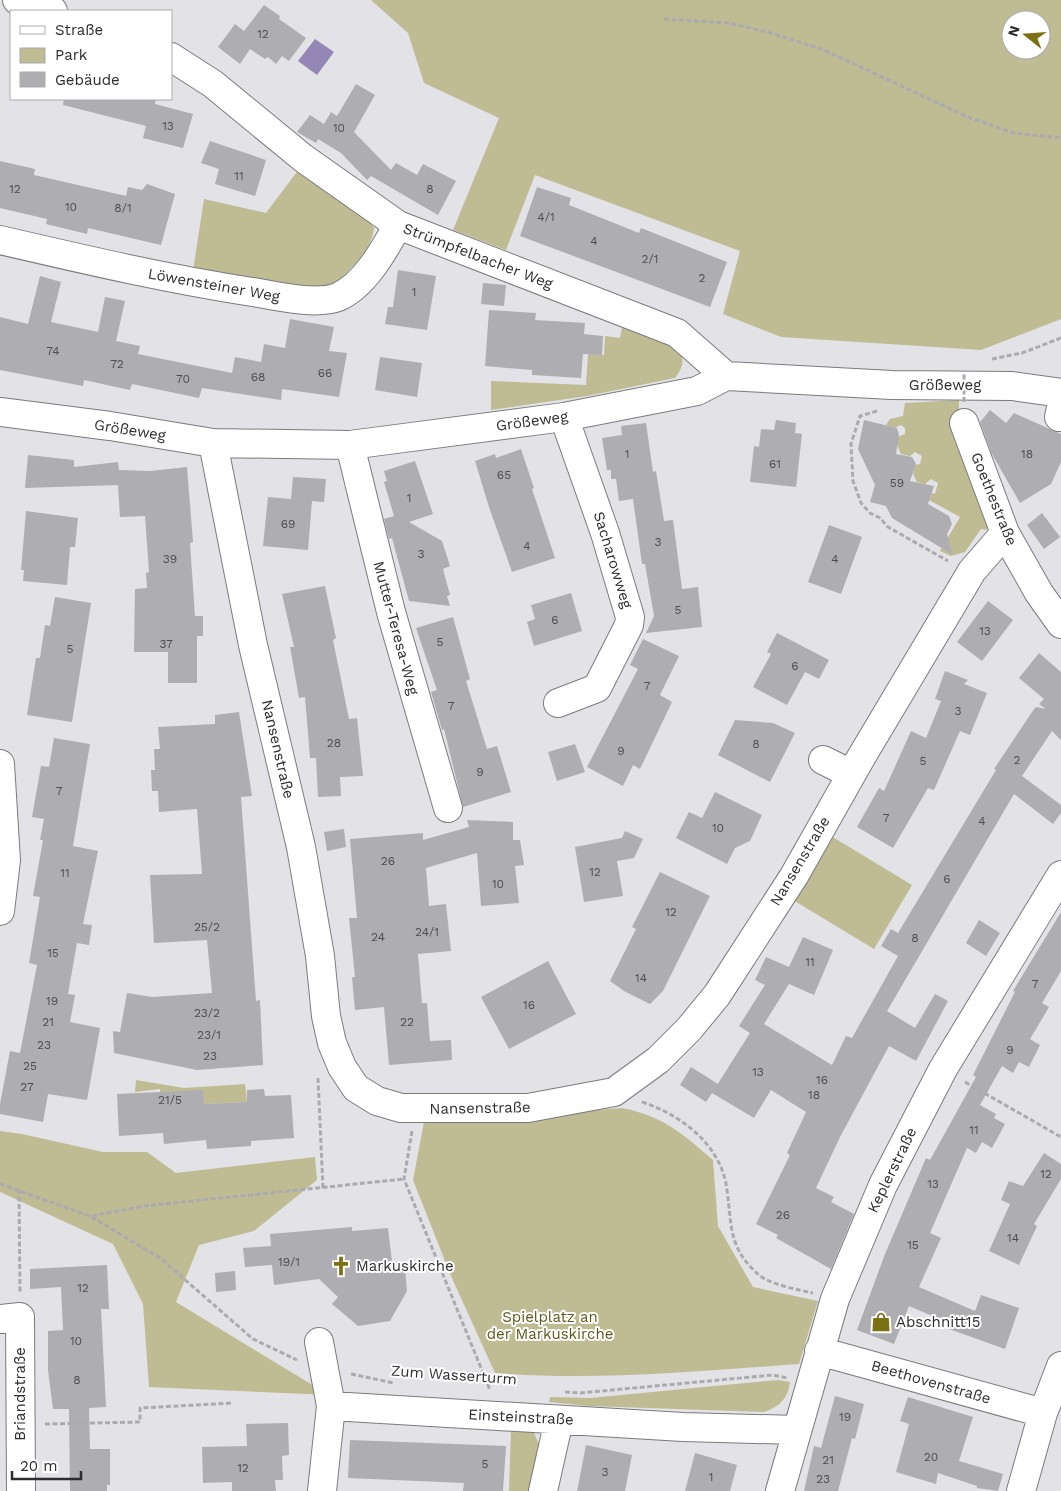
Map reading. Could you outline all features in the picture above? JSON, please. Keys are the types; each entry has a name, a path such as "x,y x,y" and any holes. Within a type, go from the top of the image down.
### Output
{"street":[{"path":"17,0 50,10"},
{"name":"Strümpfelbacher Weg","path":"172,58 213,84 303,158 398,225 677,333 726,376"},
{"name":"Löwensteiner Weg","path":"0,240 135,271 301,300 336,298 347,292 366,272 386,246 398,225"},
{"name":"Größeweg","path":"0,412 110,426 213,443 350,445 564,417 697,391 726,376 892,385 1012,386 1060,406"},
{"name":"Goethestraße","path":"964,412 1005,533 1040,594 1061,624"},
{"name":"Sacharowweg","path":"558,703 597,688 629,625 630,617 605,533 564,417"},
{"name":"Nansenstraße","path":"213,443 253,645 302,847 320,956 326,1016 332,1043 342,1067 356,1088 377,1102 389,1106 416,1109 528,1108 614,1092 658,1060 689,1029 717,995 794,876 851,774 972,571 1005,533"},
{"name":"Mutter-Teresa-Weg","path":"350,445 391,612 448,808"},
{"path":"823,760 851,774"},
{"path":"0,764 6,860 0,911"},
{"name":"Keplerstraße","path":"780,1491 835,1299 883,1185 943,1069 1061,874"},
{"name":"Briandstraße","path":"10,1318 19,1425 21,1491"},
{"path":"319,1342 331,1406 321,1475"},
{"name":"Beethovenstraße","path":"820,1351 1042,1413"},
{"path":"1021,1491 1042,1413 1061,1366"},
{"name":"Einsteinstraße","path":"331,1406 559,1420 796,1430"},
{"path":"543,1491 559,1420"}],"path":[{"path":"664,19 729,24 770,33 824,50 970,118 1014,133 1061,138"},
{"path":"984,361 1022,352 1061,338"},
{"path":"964,374 964,412"},
{"path":"875,411 860,416 851,444 853,481 862,503 870,513 880,518 888,527 938,557 972,571"},
{"path":"943,1069 1061,1137"},
{"path":"318,1070 323,1188"},
{"path":"614,1092 649,1104 682,1122 702,1138 717,1156 727,1189 730,1228 741,1256 760,1277 796,1290 835,1299"},
{"path":"416,1109 404,1179 490,1390"},
{"path":"90,1216 144,1206 404,1179"},
{"name":"Zum Wasserturm","path":"0,1184 20,1189 90,1216 160,1258 253,1339 311,1367 398,1384"},
{"path":"10,1318 20,1189"},
{"path":"562,1392 580,1393 773,1375 810,1384"},
{"name":"Zum Wasserturm","path":"480,1389 499,1390"},
{"path":"19,1425 140,1422 140,1408 233,1403"}],"green space":[{"path":"371,0 1061,0 1061,319 981,350 781,337 723,314 740,251 535,175 506,250 453,230 499,118 424,83 408,33"},
{"path":"299,169 368,220 374,228 369,245 364,253 333,286 303,288 193,271 204,199 266,213"},
{"path":"623,322 657,334 677,347 682,356 682,366 675,378 587,396 491,410 491,381 586,385 588,354 604,355 605,336 620,338"},
{"path":"959,400 959,422 990,526 986,530 981,529 965,552 951,556 940,551 960,517 929,500 932,493 935,494 938,483 931,479 925,484 917,482 913,474 915,465 920,464 922,456 915,452 910,456 901,454 897,445 898,437 905,434 905,428 901,425 894,428 886,425 890,419 903,416 905,403"},
{"path":"831,836 912,885 874,949 793,900"},
{"path":"136,1080 184,1088 245,1084 247,1102 204,1104 203,1096 161,1101 160,1089 135,1092"},
{"name":"Spielplatz an der Markuskirche","path":"622,1108 636,1111 672,1127 713,1160 718,1226 753,1287 818,1301 799,1364 609,1376 495,1373 451,1276 413,1180 424,1122"},
{"path":"0,1131 103,1152 147,1152 176,1173 315,1157 317,1180 254,1231 199,1245 176,1302 329,1395 149,1387 143,1304 113,1244 0,1192"},
{"path":"778,1380 790,1382 785,1398 774,1408 764,1412 589,1406 549,1402 550,1397 590,1398"},
{"path":"511,1429 533,1431 542,1451 533,1491 509,1491"}],"shaded area":[{"path":"315,39 334,52 317,75 298,61"}],"building":[{"path":"264,5 280,16 279,19 306,38 289,61 282,56 276,64 268,57 265,59 250,49 240,64 218,47 235,24 244,31"},
{"path":"356,84 375,95 354,132 391,170 396,163 417,175 423,164 456,181 438,215 371,176 367,180 341,153 318,139 316,143 297,132 310,115 324,124 331,112 337,116"},
{"path":"64,100 156,100 155,104 193,114 183,148 143,138 146,126 63,105"},
{"path":"210,141 266,160 255,196 215,184 219,169 201,163"},
{"path":"0,161 35,169 34,175 126,196 128,187 142,190 147,184 175,194 161,245 88,228 87,234 46,224 47,219 0,208"},
{"path":"537,187 571,198 569,205 639,233 641,228 727,262 710,307 520,236"},
{"path":"398,270 436,276 427,330 385,324 388,307 393,307"},
{"path":"40,276 61,282 51,322 98,332 105,297 125,301 116,341 140,346 138,354 232,373 235,357 261,362 264,344 285,348 290,319 334,327 329,351 347,353 339,397 282,389 281,400 202,388 199,398 132,384 130,390 84,380 83,386 0,370 0,317 28,324"},
{"path":"483,283 506,285 504,306 481,304"},
{"path":"489,310 536,313 535,320 585,323 584,334 603,336 602,355 583,354 581,378 532,375 532,370 485,366"},
{"path":"380,357 422,363 417,397 375,390"},
{"path":"990,410 1006,423 1014,413 1061,434 1061,462 1051,484 1020,503 992,454 980,422"},
{"path":"776,420 796,423 795,433 802,434 796,487 750,482 754,446 759,447 761,429 774,430"},
{"path":"864,420 897,428 899,435 896,454 912,457 916,464 910,481 934,486 928,504 949,516 952,524 947,534 953,555 892,518 886,506 870,502 875,485 858,449"},
{"path":"646,423 653,472 656,471 664,521 673,520 682,589 698,587 702,627 646,633 654,616 645,564 642,564 633,499 619,501 616,479 611,479 611,470 607,470 602,438 622,435 621,426"},
{"path":"521,449 555,558 512,572 475,461 495,454 496,458"},
{"path":"28,455 74,460 74,467 118,462 119,470 150,471 187,467 193,542 190,543 195,616 203,616 203,636 197,636 197,683 168,683 168,652 134,652 135,589 147,588 146,573 149,572 145,516 120,517 118,485 25,488"},
{"path":"415,461 433,514 409,522 442,541 450,566 443,569 450,595 447,596 450,606 409,601 392,538 389,539 384,519 394,516 384,482 387,481 384,471"},
{"path":"293,477 326,479 324,502 312,501 308,550 263,546 268,497 291,499"},
{"path":"26,511 78,518 75,547 70,547 67,585 23,581 24,570 21,570"},
{"path":"1042,513 1060,537 1044,549 1027,525"},
{"path":"829,525 862,537 841,594 808,582"},
{"path":"325,586 336,638 333,640 349,719 357,718 363,776 340,777 341,796 318,797 316,758 310,758 305,697 299,698 290,647 294,647 282,594"},
{"path":"571,593 582,631 534,646 527,622 535,619 531,605"},
{"path":"55,597 91,603 72,722 27,715 36,658 40,658 45,625 50,626"},
{"path":"988,601 1013,620 982,661 957,642"},
{"path":"453,617 470,679 466,681 487,749 497,746 511,792 463,807 444,729 442,730 431,692 437,690 416,628"},
{"path":"777,633 829,660 819,679 805,672 787,705 753,687 771,654 767,652"},
{"path":"643,639 679,656 660,695 672,702 640,769 633,765 623,786 587,767 638,669 630,665"},
{"path":"1039,653 1061,672 1061,740 1052,731 1022,776 1061,805 1061,813 1053,824 1014,794 887,1011 915,1028 935,994 948,1001 916,1061 889,1046 840,1137 816,1188 834,1197 831,1202 854,1214 831,1269 776,1238 778,1235 756,1224 790,1155 787,1153 806,1112 771,1090 754,1118 712,1093 750,1033 739,1026 765,985 755,980 766,957 789,967 803,937 833,950 814,995 789,984 764,1024 832,1065 846,1036 852,1038 898,956 881,946 891,929 898,933 996,770 994,769 1032,712 1036,707 1046,709 1039,704 1044,699 1019,678"},
{"path":"945,671 968,680 964,684 987,693 970,735 960,731 934,790 928,788 893,848 857,827 879,788 884,791 911,731 926,738 941,701 935,699"},
{"path":"239,712 252,796 241,797 256,1001 260,1000 263,1065 197,1070 114,1053 113,1031 120,1032 127,993 152,997 212,993 207,940 154,943 150,875 202,874 197,809 159,812 158,791 152,791 151,770 155,770 154,749 160,749 158,727 215,724 215,715"},
{"path":"735,720 773,723 795,733 770,782 718,755"},
{"path":"54,738 90,744 73,846 98,851 83,924 92,925 89,945 77,943 68,994 75,995 70,1022 100,1028 87,1100 48,1094 43,1122 0,1114 0,1104 10,1051 20,1053 37,965 29,963 40,897 33,896 43,840 40,840 44,819 32,817 41,766 49,767"},
{"path":"575,744 585,772 557,781 548,752"},
{"path":"715,792 762,815 750,841 735,848 727,864 676,838 689,812 702,818"},
{"path":"467,820 513,822 513,840 520,840 524,865 515,866 519,903 481,906 477,853 426,868 429,906 446,904 451,951 418,954 422,1003 427,1003 430,1041 451,1040 452,1060 389,1065 384,1007 355,1010 352,977 355,977 349,918 357,918 350,839 423,833 423,840 469,827"},
{"path":"344,829 346,847 327,851 324,832"},
{"path":"625,831 643,839 634,858 617,861 623,896 584,902 575,847 622,838"},
{"path":"660,872 710,896 663,991 650,1004 624,991 610,981 636,929 632,927"},
{"path":"1061,912 1061,971 1042,1003 1049,1007 1030,1039 1040,1045 1029,1067 1019,1062 1013,1073 1002,1066 980,1105 996,1114 994,1118 1005,1124 992,1148 982,1142 976,1153 967,1148 930,1233 941,1238 919,1287 975,1311 981,1295 1019,1308 1005,1349 949,1329 951,1324 909,1306 894,1344 857,1330 885,1254 926,1158 930,1160 976,1077 973,1075 1015,992 1013,991"},
{"path":"979,920 1000,933 986,956 966,943"},
{"path":"548,961 576,1014 509,1049 481,997"},
{"path":"691,1067 718,1084 706,1102 680,1085"},
{"path":"264,1089 265,1096 291,1095 294,1138 251,1141 251,1146 207,1149 206,1140 164,1144 163,1133 119,1136 117,1094 203,1090 204,1104 247,1102 247,1090"},
{"path":"1044,1153 1061,1164 1061,1179 1034,1224 1037,1226 1019,1265 989,1251 1010,1204 1001,1200 1009,1181 1023,1186"},
{"path":"352,1227 352,1231 388,1228 392,1262 401,1261 401,1266 405,1269 407,1291 390,1321 358,1326 332,1304 338,1297 319,1279 274,1285 272,1265 245,1267 243,1248 271,1246 270,1234"},
{"path":"107,1265 109,1309 101,1309 106,1407 89,1408 90,1449 110,1449 110,1485 107,1485 107,1491 70,1491 69,1409 53,1409 48,1370 48,1331 63,1330 61,1287 30,1289 30,1269"},
{"path":"235,1271 236,1290 216,1292 215,1273"},
{"path":"835,1396 864,1404 855,1439 852,1438 838,1491 804,1491 814,1446 821,1448"},
{"path":"908,1397 973,1417 959,1461 1003,1474 998,1491 977,1488 977,1486 938,1473 936,1484 896,1472 909,1424 900,1421"},
{"path":"288,1423 289,1455 282,1456 283,1480 275,1480 276,1491 232,1491 232,1482 203,1483 202,1447 247,1446 246,1424"},
{"path":"350,1440 506,1446 503,1491 463,1491 464,1483 348,1478"},
{"path":"586,1445 632,1455 625,1491 577,1491"},
{"path":"695,1453 737,1465 730,1491 685,1491"}],"place":[{"name":"Markuskirche","path":"341,1266"},
{"name":"Abschnitt15","path":"881,1322"}]}
